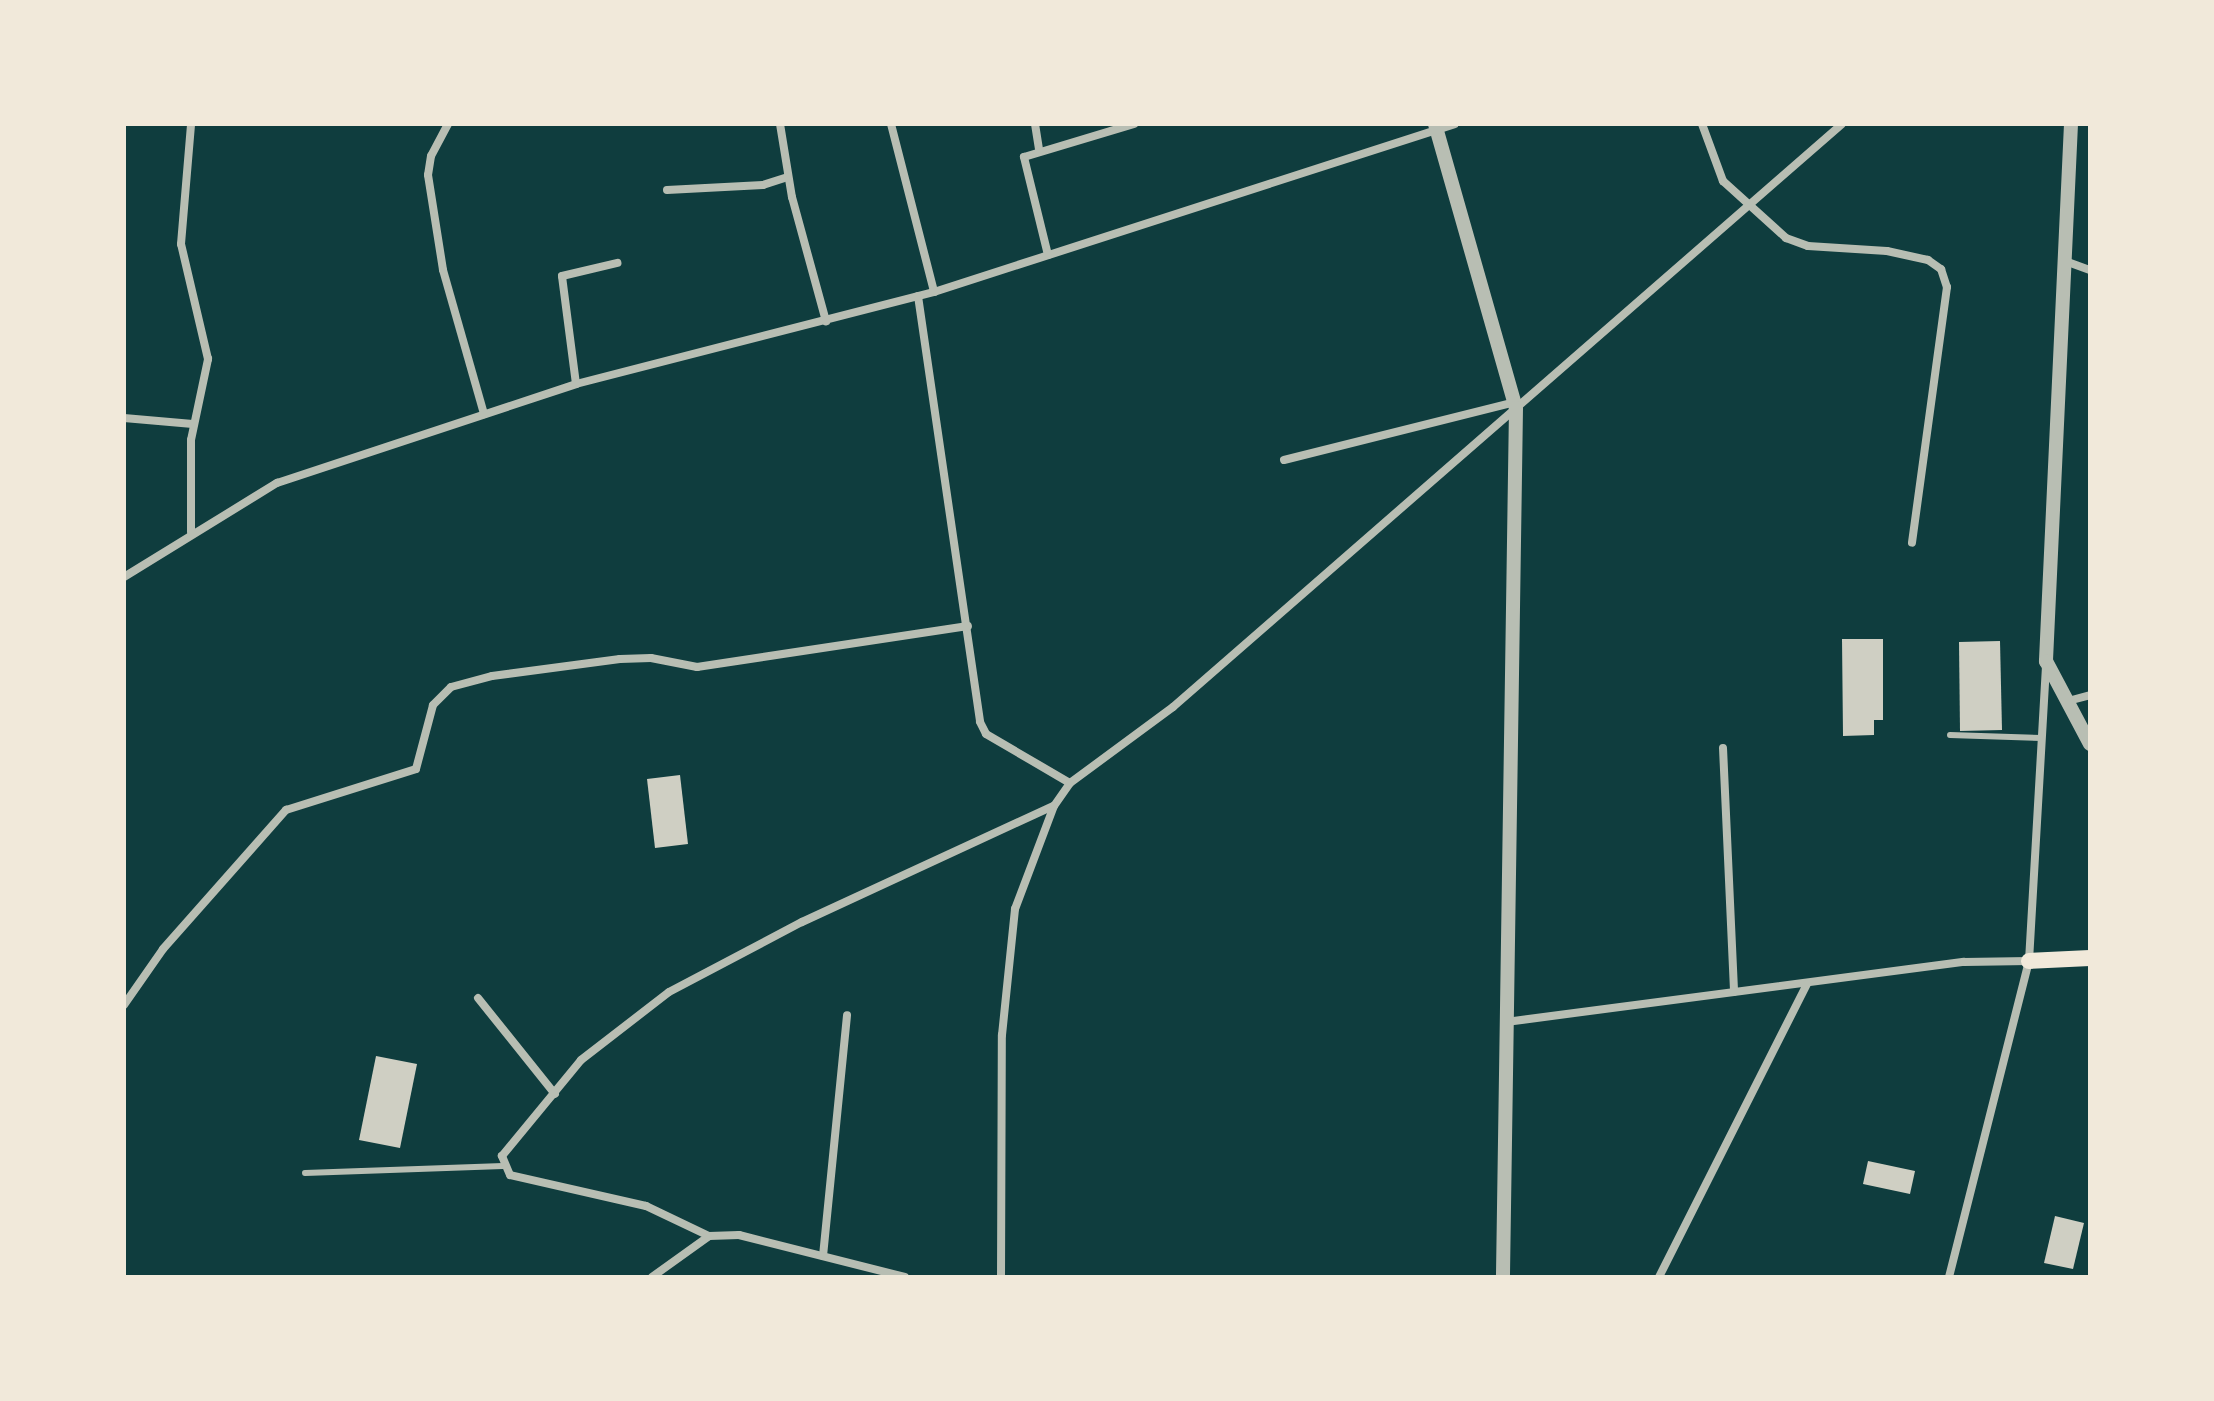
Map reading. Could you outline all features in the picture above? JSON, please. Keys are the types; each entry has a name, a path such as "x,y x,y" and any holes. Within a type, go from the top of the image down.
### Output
{"main road":[{"path":"2029,961 2090,958"}],"street":[{"path":"191,124 181,244 208,359 193,424 191,532"},
{"path":"448,124 431,156 428,175 443,270 484,414"},
{"path":"780,124 788,177 826,321"},
{"path":"891,124 934,292"},
{"path":"1035,124 1039,149"},
{"path":"1048,255 1023,161 1039,149 1134,124"},
{"path":"124,577 191,532 277,483 576,384 934,292 1436,127 1455,124"},
{"path":"1702,124 1723,181 1797,244 1887,251 1928,260 1941,269 1947,287 1912,543"},
{"path":"1001,1277 1007,971 1015,909 1054,806 1070,783 1173,707 1842,124"},
{"path":"1949,1277 2029,961 2071,124"},
{"path":"1436,127 1516,405 1503,1277"},
{"path":"667,190 763,185 788,177"},
{"path":"2065,261 2090,270"},
{"path":"576,384 562,276 617,263"},
{"path":"918,296 980,722 986,734 1070,783"},
{"path":"1284,460 1516,405"},
{"path":"124,418 193,424"},
{"path":"124,1005 163,949 286,810 416,769 433,705 451,687 492,676 620,659 651,658 697,667 968,626"},
{"path":"2046,661 2090,744"},
{"path":"2068,701 2090,695"},
{"path":"1723,748 1734,992"},
{"path":"905,1277 739,1235 709,1236 646,1206 510,1175 503,1166 502,1156 581,1060 669,992 802,922 1054,806"},
{"path":"1506,1022 1964,962 2029,961"},
{"path":"1659,1277 1807,984"},
{"path":"478,998 555,1094"},
{"path":"823,1256 847,1015"},
{"path":"652,1277 709,1236"}],"lane":[{"path":"1950,735 2042,738"},
{"path":"305,1173 503,1166"}],"building":[{"path":"1842,639 1883,639 1883,720 1874,720 1874,735 1843,736"},
{"path":"2000,641 2002,730 1960,731 1959,642"},
{"path":"680,775 688,844 655,848 647,779"},
{"path":"376,1056 417,1064 400,1148 359,1140"},
{"path":"1868,1161 1915,1171 1910,1194 1863,1184"},
{"path":"2055,1216 2084,1223 2073,1269 2044,1263"}]}
